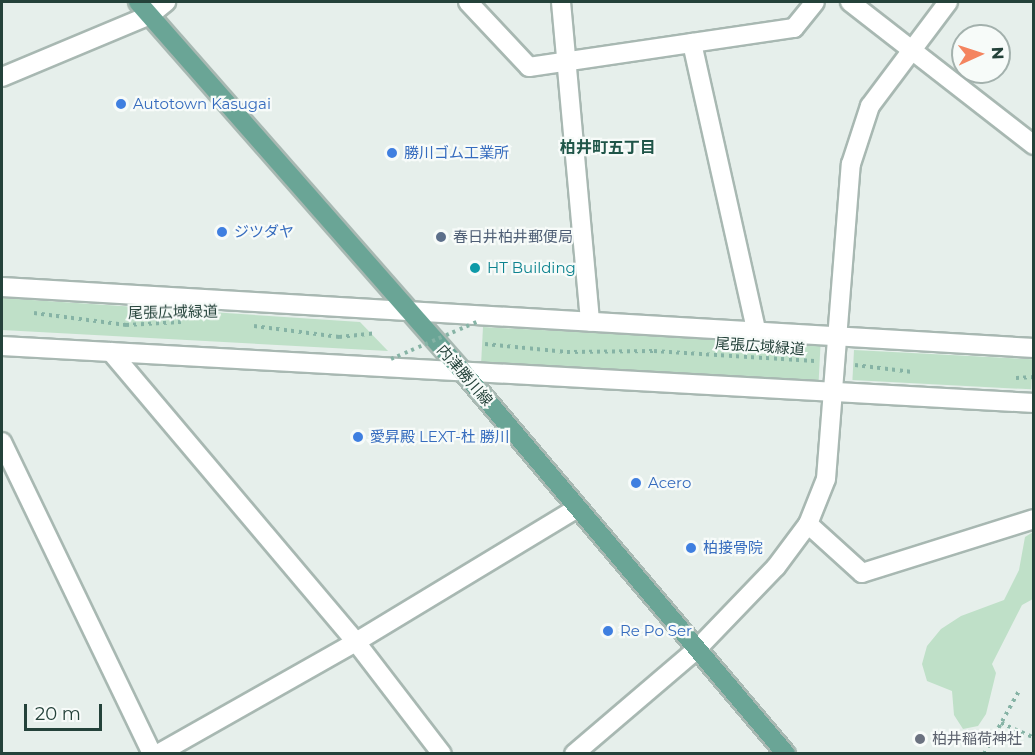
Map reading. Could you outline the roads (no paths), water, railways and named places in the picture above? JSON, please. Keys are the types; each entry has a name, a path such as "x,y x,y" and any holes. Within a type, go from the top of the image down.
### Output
{"main road":[{"name":"内津勝川線","path":"144,8 463,372 786,753"}],"street":[{"path":"2,77 144,8 166,2"},
{"path":"468,2 529,67 794,28 815,2"},
{"path":"561,2 590,322"},
{"path":"850,2 1034,145"},
{"path":"574,753 698,648 776,567 808,524 826,479 852,164 870,106 948,2"},
{"path":"692,44 757,334"},
{"path":"2,287 757,334 1034,348"},
{"path":"2,346 1034,403"},
{"path":"111,352 356,642 442,753"},
{"path":"2,442 152,753"},
{"path":"158,753 356,642 577,508"},
{"path":"808,524 862,573 1034,519"}],"place":[{"name":"Autotown Kasugai","path":"121,104"},
{"name":"勝川ゴム工業所","path":"392,153"},
{"name":"ジツダヤ","path":"222,232"},
{"name":"春日井柏井郵便局","path":"441,237"},
{"name":"HT Building","path":"475,268"},
{"name":"愛昇殿 LEXT-杜 勝川","path":"358,437"},
{"name":"Acero","path":"636,483"},
{"name":"柏接骨院","path":"691,548"},
{"name":"Re Po Ser","path":"608,631"},
{"name":"柏井稲荷神社","path":"920,739"}],"district":[{"name":"柏井町五丁目","path":"608,148"}]}
